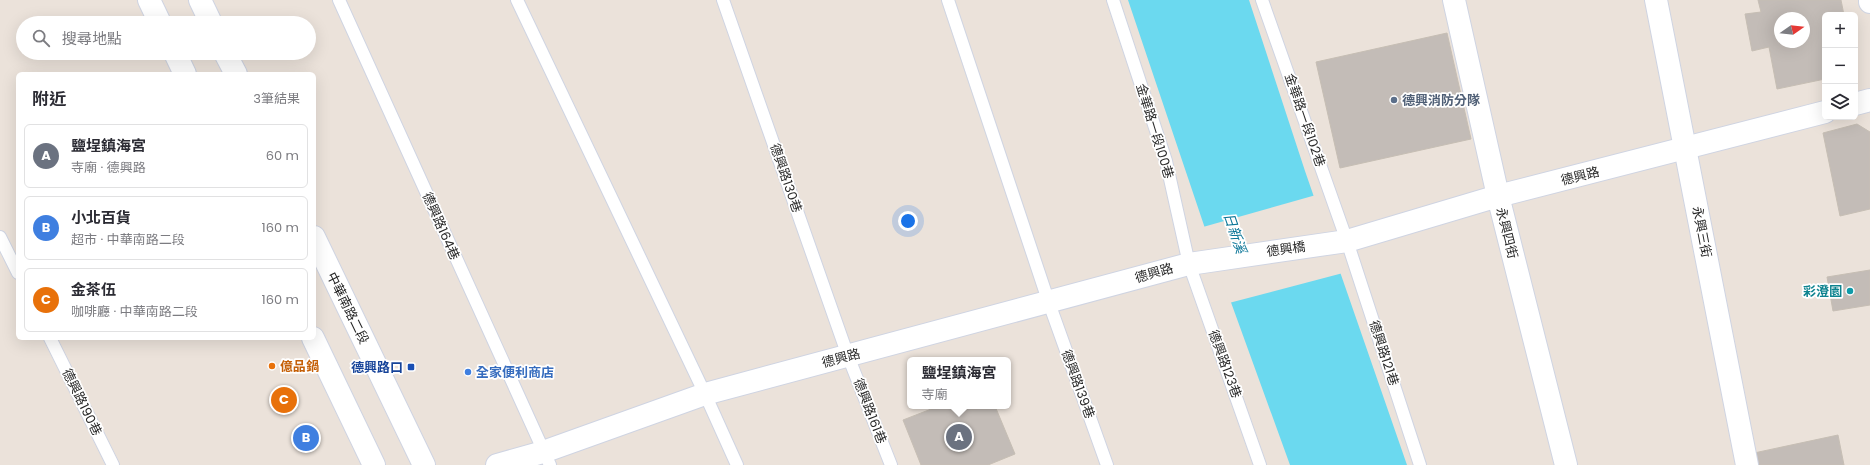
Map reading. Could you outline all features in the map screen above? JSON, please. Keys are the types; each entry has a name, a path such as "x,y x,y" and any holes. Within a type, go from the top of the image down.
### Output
{"street":[{"path":"149,0 157,16"},
{"path":"200,0 208,16"},
{"name":"永興四街","path":"1454,0 1498,196 1566,465"},
{"name":"永興三街","path":"1656,0 1747,465"},
{"path":"178,60 184,72"},
{"path":"229,60 235,72"},
{"path":"1858,103 1870,100"},
{"name":"德興路","path":"1341,241 1498,196 1822,113"},
{"name":"中華南路二段","path":"316,241 424,465"},
{"name":"德興橋","path":"1189,264 1341,241"},
{"name":"德興路","path":"497,465 546,458 705,394 1049,303 1189,264"},
{"path":"313,340 374,465"}],"lane":[{"name":"德興路164巷","path":"339,0 546,458"},
{"path":"517,0 705,394 737,465"},
{"name":"德興路130巷","path":"723,0 848,356"},
{"path":"948,0 1049,303"},
{"name":"金華路一段100巷","path":"1113,0 1166,161 1189,264"},
{"name":"金華路一段102巷","path":"1262,0 1341,241"},
{"path":"0,237 16,269"},
{"name":"德興路121巷","path":"1341,241 1420,465"},
{"name":"德興路123巷","path":"1189,264 1260,465"},
{"name":"德興路139巷","path":"1049,303 1107,465"},
{"name":"德興路190巷","path":"51,340 114,465"},
{"name":"德興路161巷","path":"848,356 891,465"}],"water":[{"name":"日新溪","path":"1128,0 1249,0 1305,171 1407,465 1290,465 1216,261"}],"pier":[{"path":"1316,195 1343,273 1229,303 1203,227"}],"building":[{"path":"1758,0 1841,0 1843,12 1822,12 1822,80 1777,89 1769,47 1752,51 1745,14 1761,12"},
{"name":"德興消防分隊","path":"1447,33 1471,139 1340,168 1316,62"},
{"path":"1857,124 1870,132 1870,209 1840,216 1823,133"},
{"name":"彩澄園","path":"1870,270 1870,305 1833,311 1827,277"},
{"path":"931,409 996,409 1015,454 988,465 921,465 903,420"},
{"path":"1838,435 1844,465 1757,465 1754,453"}],"place":[{"name":"德興消防分隊","path":"1394,100"},
{"name":"彩澄園","path":"1850,291"},
{"name":"億品鍋","path":"272,366"},
{"name":"德興路口","path":"411,367"},
{"name":"全家便利商店","path":"468,372"},
{"name":"金茶伍","path":"284,400"},
{"name":"鹽埕鎮海宮","path":"959,437"},
{"name":"小北百貨","path":"306,438"}]}
